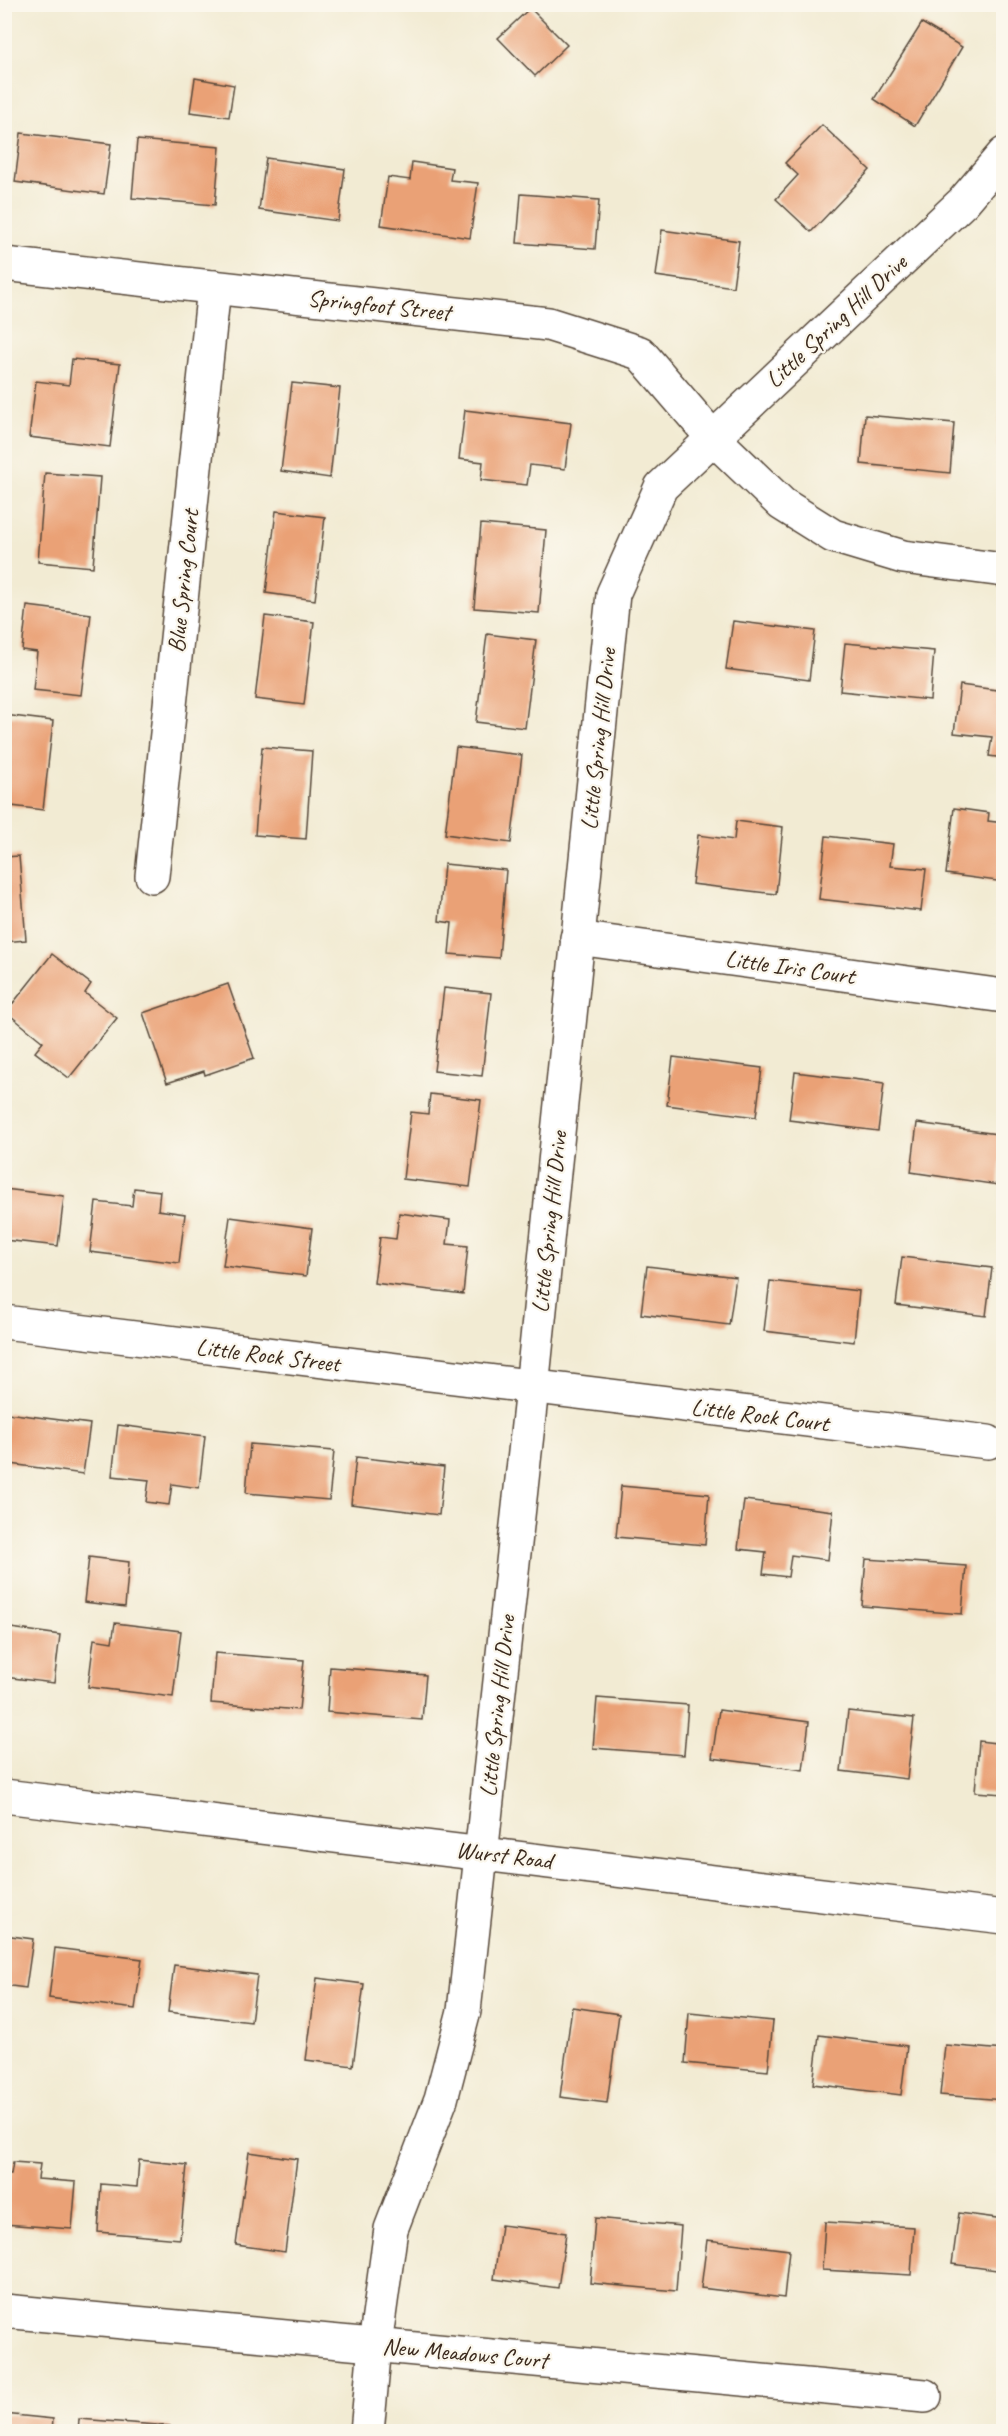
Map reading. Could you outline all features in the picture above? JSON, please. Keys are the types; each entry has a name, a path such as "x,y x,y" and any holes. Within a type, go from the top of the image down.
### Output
{"street":[{"name":"Little Spring Hill Drive","path":"367,2432 375,2345 392,2229 441,2099 464,2011 532,1388 613,594 661,487 963,202 1004,154"},
{"name":"Springfoot Street","path":"4,264 548,324 639,353 712,437 782,504 833,536 903,557 1004,570"},
{"name":"Blue Spring Court","path":"152,876 214,287"},
{"name":"Little Iris Court","path":"577,938 1004,996"},
{"name":"Little Rock Street","path":"4,1322 532,1388"},
{"name":"Little Rock Court","path":"532,1388 988,1443"},
{"name":"Wurst Road","path":"4,1796 481,1851 1004,1917"},
{"name":"New Meadows Court","path":"4,2311 926,2396"}],"building":[{"path":"530,8 567,45 535,76 498,38"},
{"path":"922,23 962,47 915,126 874,99"},
{"path":"195,78 234,85 229,117 190,112"},
{"path":"822,125 870,170 811,232 776,199 798,175 785,163"},
{"path":"21,133 111,144 104,194 15,182"},
{"path":"137,140 220,147 215,205 132,198"},
{"path":"266,158 345,169 338,221 259,210"},
{"path":"412,162 452,168 450,180 478,183 470,238 381,225 388,177 410,180"},
{"path":"521,194 599,200 595,249 517,243"},
{"path":"662,230 739,241 733,287 656,276"},
{"path":"72,359 120,364 110,447 29,437 36,381 69,385"},
{"path":"292,383 340,388 330,478 281,471"},
{"path":"1002,398 1004,398 1004,447 997,446"},
{"path":"465,410 571,423 565,469 530,465 527,485 481,480 483,462 459,459"},
{"path":"865,415 954,423 950,473 861,464"},
{"path":"45,473 100,477 93,567 38,562"},
{"path":"276,511 325,517 315,600 266,593"},
{"path":"481,524 546,530 539,613 474,608"},
{"path":"27,606 91,614 81,695 33,690 37,652 22,650"},
{"path":"265,616 314,622 304,705 255,699"},
{"path":"733,621 815,631 809,680 726,669"},
{"path":"487,634 536,640 525,728 476,722"},
{"path":"845,643 934,651 930,700 840,691"},
{"path":"960,685 1004,691 1004,758 989,756 992,737 954,733"},
{"path":"4,715 53,721 43,810 4,805"},
{"path":"262,747 312,751 306,839 255,835"},
{"path":"456,747 522,755 511,843 445,834"},
{"path":"954,808 989,813 988,821 1004,823 1004,882 946,874"},
{"path":"736,821 783,827 776,894 692,884 698,835 734,840"},
{"path":"826,836 893,844 890,866 926,869 921,911 819,899"},
{"path":"19,856 26,940 4,942 4,857"},
{"path":"444,864 506,870 499,958 449,954 452,923 439,921"},
{"path":"52,954 91,984 85,993 117,1018 69,1078 35,1052 43,1042 6,1012"},
{"path":"228,984 254,1058 205,1075 204,1071 167,1083 143,1013"},
{"path":"444,988 491,993 482,1076 434,1071"},
{"path":"673,1057 762,1068 756,1117 667,1105"},
{"path":"795,1072 884,1083 878,1131 789,1120"},
{"path":"430,1094 481,1100 470,1187 403,1179 411,1112 428,1114"},
{"path":"917,1123 1004,1135 998,1185 911,1172"},
{"path":"134,1188 160,1191 158,1210 185,1214 179,1263 90,1252 96,1202 132,1206"},
{"path":"4,1189 64,1196 58,1246 4,1240"},
{"path":"399,1213 450,1220 447,1244 468,1246 463,1294 374,1283 380,1237 396,1239"},
{"path":"230,1217 312,1228 306,1276 223,1266"},
{"path":"902,1257 992,1268 986,1316 896,1305"},
{"path":"647,1266 736,1277 729,1325 641,1314"},
{"path":"770,1281 859,1291 854,1342 764,1331"},
{"path":"7,1413 90,1424 83,1474 4,1463"},
{"path":"118,1425 205,1436 199,1488 172,1484 169,1505 146,1502 149,1480 112,1476"},
{"path":"250,1444 334,1451 329,1500 246,1493"},
{"path":"356,1457 444,1467 439,1515 351,1504"},
{"path":"621,1486 709,1494 705,1545 616,1537"},
{"path":"744,1500 833,1511 828,1560 791,1555 788,1577 763,1574 766,1552 738,1549"},
{"path":"89,1557 129,1562 125,1607 84,1602"},
{"path":"866,1559 966,1566 962,1614 862,1606"},
{"path":"115,1623 181,1631 173,1697 88,1687 94,1639 112,1642"},
{"path":"4,1627 60,1635 54,1683 4,1677"},
{"path":"215,1653 304,1660 299,1710 211,1703"},
{"path":"330,1667 426,1675 422,1720 327,1712"},
{"path":"597,1698 688,1705 684,1755 593,1748"},
{"path":"719,1710 809,1722 803,1770 712,1758"},
{"path":"848,1711 914,1718 907,1779 841,1771"},
{"path":"979,1741 1004,1744 1004,1794 975,1792"},
{"path":"4,1935 33,1939 26,1988 4,1985"},
{"path":"55,1948 142,1959 135,2009 49,1998"},
{"path":"174,1965 257,1975 251,2022 168,2012"},
{"path":"317,1978 364,1984 353,2066 306,2060"},
{"path":"572,2007 619,2014 607,2103 560,2097"},
{"path":"689,2013 773,2021 768,2071 685,2063"},
{"path":"819,2035 907,2046 901,2095 813,2084"},
{"path":"945,2045 1004,2050 1004,2100 940,2095"},
{"path":"249,2152 297,2159 285,2252 236,2245"},
{"path":"139,2160 187,2165 180,2239 98,2232 101,2184 137,2187"},
{"path":"13,2162 40,2164 38,2179 76,2182 72,2229 4,2224 4,2174 11,2174"},
{"path":"959,2213 1004,2219 1004,2271 952,2264"},
{"path":"595,2218 681,2226 676,2291 590,2283"},
{"path":"825,2222 914,2227 911,2275 822,2270"},
{"path":"501,2225 566,2233 558,2288 494,2279"},
{"path":"707,2240 789,2250 784,2298 701,2288"},
{"path":"4,2414 53,2419 52,2432 4,2432"},
{"path":"79,2419 170,2426 170,2432 78,2432"}]}
